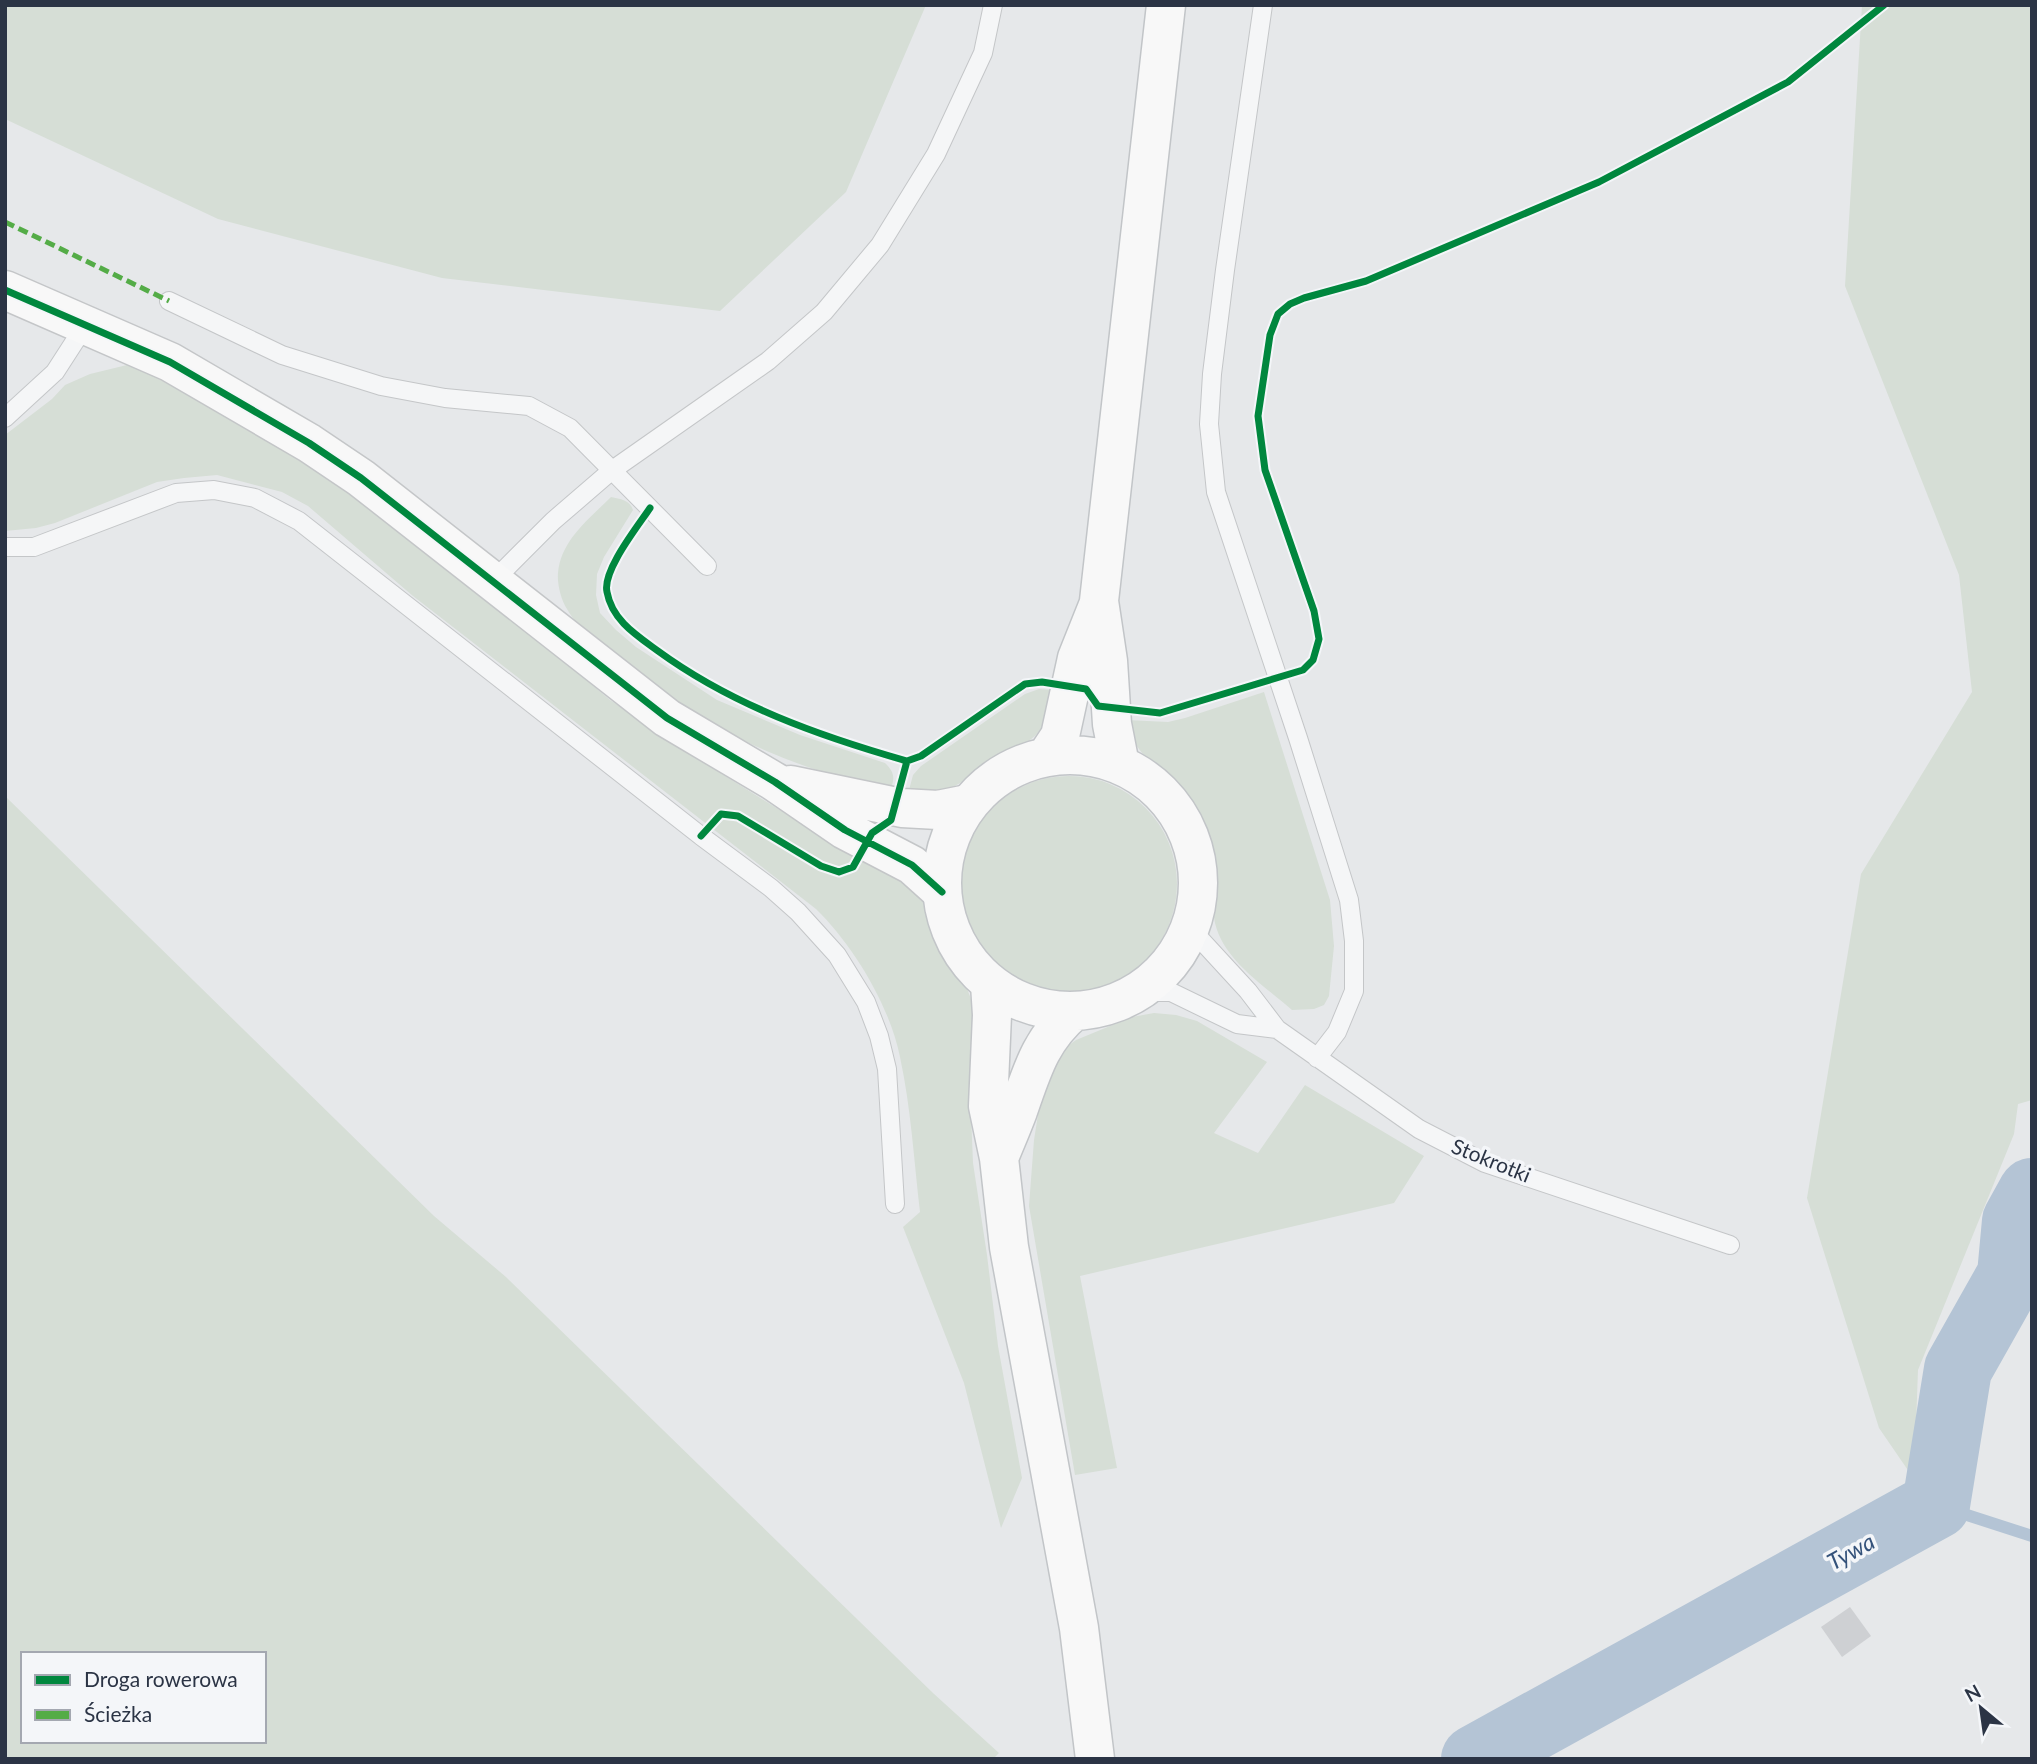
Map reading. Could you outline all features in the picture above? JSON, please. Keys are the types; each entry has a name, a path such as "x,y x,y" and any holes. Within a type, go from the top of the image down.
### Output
{"main road":[{"path":"1120,765 1112,724 1108,661 1100,601 1166,5"},
{"path":"5,290 170,362 309,443 361,478 667,718 775,782 845,830 912,865 942,892"},
{"path":"1046,757 1060,736 1077,658 1100,601"},
{"path":"1084,756 1120,765 1140,776 1171,804 1192,843 1198,874 1196,907 1190,928 1178,953 1160,975 1138,992 1107,1006 1074,1011 1029,1005 990,984 971,965 956,943 946,918 942,892 942,874 950,838 968,804 984,788 1003,774 1024,764 1046,757 1084,756"},
{"path":"775,782 902,808 938,810 968,804"},
{"path":"990,984 992,1015 988,1106 999,1158 1009,1247 1079,1628 1095,1759"},
{"path":"999,1158 1032,1067 1060,1024 1074,1011"}],"lane":[{"path":"493,581 554,521 611,471 768,361 824,312 880,245 936,154 983,52 993,5"},
{"path":"1263,5 1222,296 1209,424 1216,492 1349,900 1354,941 1354,991 1337,1032 1317,1058"},
{"path":"169,301 282,355 381,386 445,398 529,406 570,428 707,566"},
{"path":"5,418 55,372 86,324"},
{"path":"5,547 34,547 176,493 214,490 255,498 299,521 771,888 798,912 837,955 866,1002 879,1036 887,1069 895,1204"},
{"name":"Stokrotki","path":"1190,928 1248,991 1277,1029 1419,1129 1485,1163 1730,1245"},
{"name":"Stokrotki","path":"1138,992 1171,992 1237,1024 1277,1029"}],"shaded area":[{"path":"5,5 926,5 846,192 720,311 442,278 218,219 5,119"},
{"path":"1862,5 2032,5 2032,1100 2018,1104 2014,1134 1918,1370 1914,1479 1879,1428 1807,1198 1861,874 1972,692 1959,575 1845,286"},
{"path":"127,365 229,417 352,493 458,575 610,700 839,847 863,854 918,892 945,954 964,981 973,1004 973,1163 998,1346 1022,1478 1001,1528 964,1383 903,1227 920,1212 907,1096 895,1037 879,997 843,940 816,909 413,596 308,506 282,492 217,475 184,478 157,482 55,523 5,531 5,435 52,399 65,385 90,374"},
{"path":"611,497 627,502 633,510 604,557 597,574 596,595 600,613 616,630 636,647 717,700 800,735 885,763 893,776 890,791 799,764 729,733 656,685 591,637 578,624 560,592 560,561 577,531"},
{"path":"1039,689 1052,690 1045,724 1035,736 951,788 908,794 913,775 921,766 1025,694"},
{"path":"1264,692 1330,900 1334,946 1329,996 1324,1005 1314,1009 1292,1010 1247,972 1227,949 1215,923 1213,863 1204,828 1178,789 1137,746 1126,720 1168,722"},
{"path":"1069,776 1110,784 1146,807 1169,843 1177,884 1169,925 1146,961 1110,984 1069,992 1028,984 992,961 969,925 961,884 969,843 992,807 1028,784"},
{"path":"5,796 434,1216 506,1277 933,1693 999,1753 993,1759 5,1759"},
{"path":"1154,1013 1197,1021 1267,1062 1214,1133 1258,1153 1305,1085 1424,1156 1394,1203 1080,1276 1117,1468 1075,1475 1029,1206 1034,1140 1044,1077 1058,1053 1076,1040 1132,1017"}],"building":[{"path":"1850,1607 1871,1636 1842,1657 1821,1627"}],"waterway":[{"name":"Tywa","path":"1475,1759 1936,1505 1958,1369 2011,1275 2016,1221 2032,1192"},
{"path":"1936,1505 2032,1536"}],"marked path":[{"path":"5,222 169,301"}],"cycle path":[{"path":"701,836 721,814 738,816 821,866 839,872 853,867 872,833 891,820 907,761 921,756 1025,684 1042,682 1086,689 1098,706 1160,713 1303,670 1313,660 1319,639 1314,611 1265,470 1258,416 1270,335 1278,314 1290,304 1304,298 1366,281 1599,182 1788,82 1884,5"},
{"path":"5,290 170,362 309,443 361,478 667,718 775,782 845,830 912,865 942,892"},
{"path":"650,508 615,561 607,583 610,602 626,626 686,670 746,703 841,741 907,761"}]}
